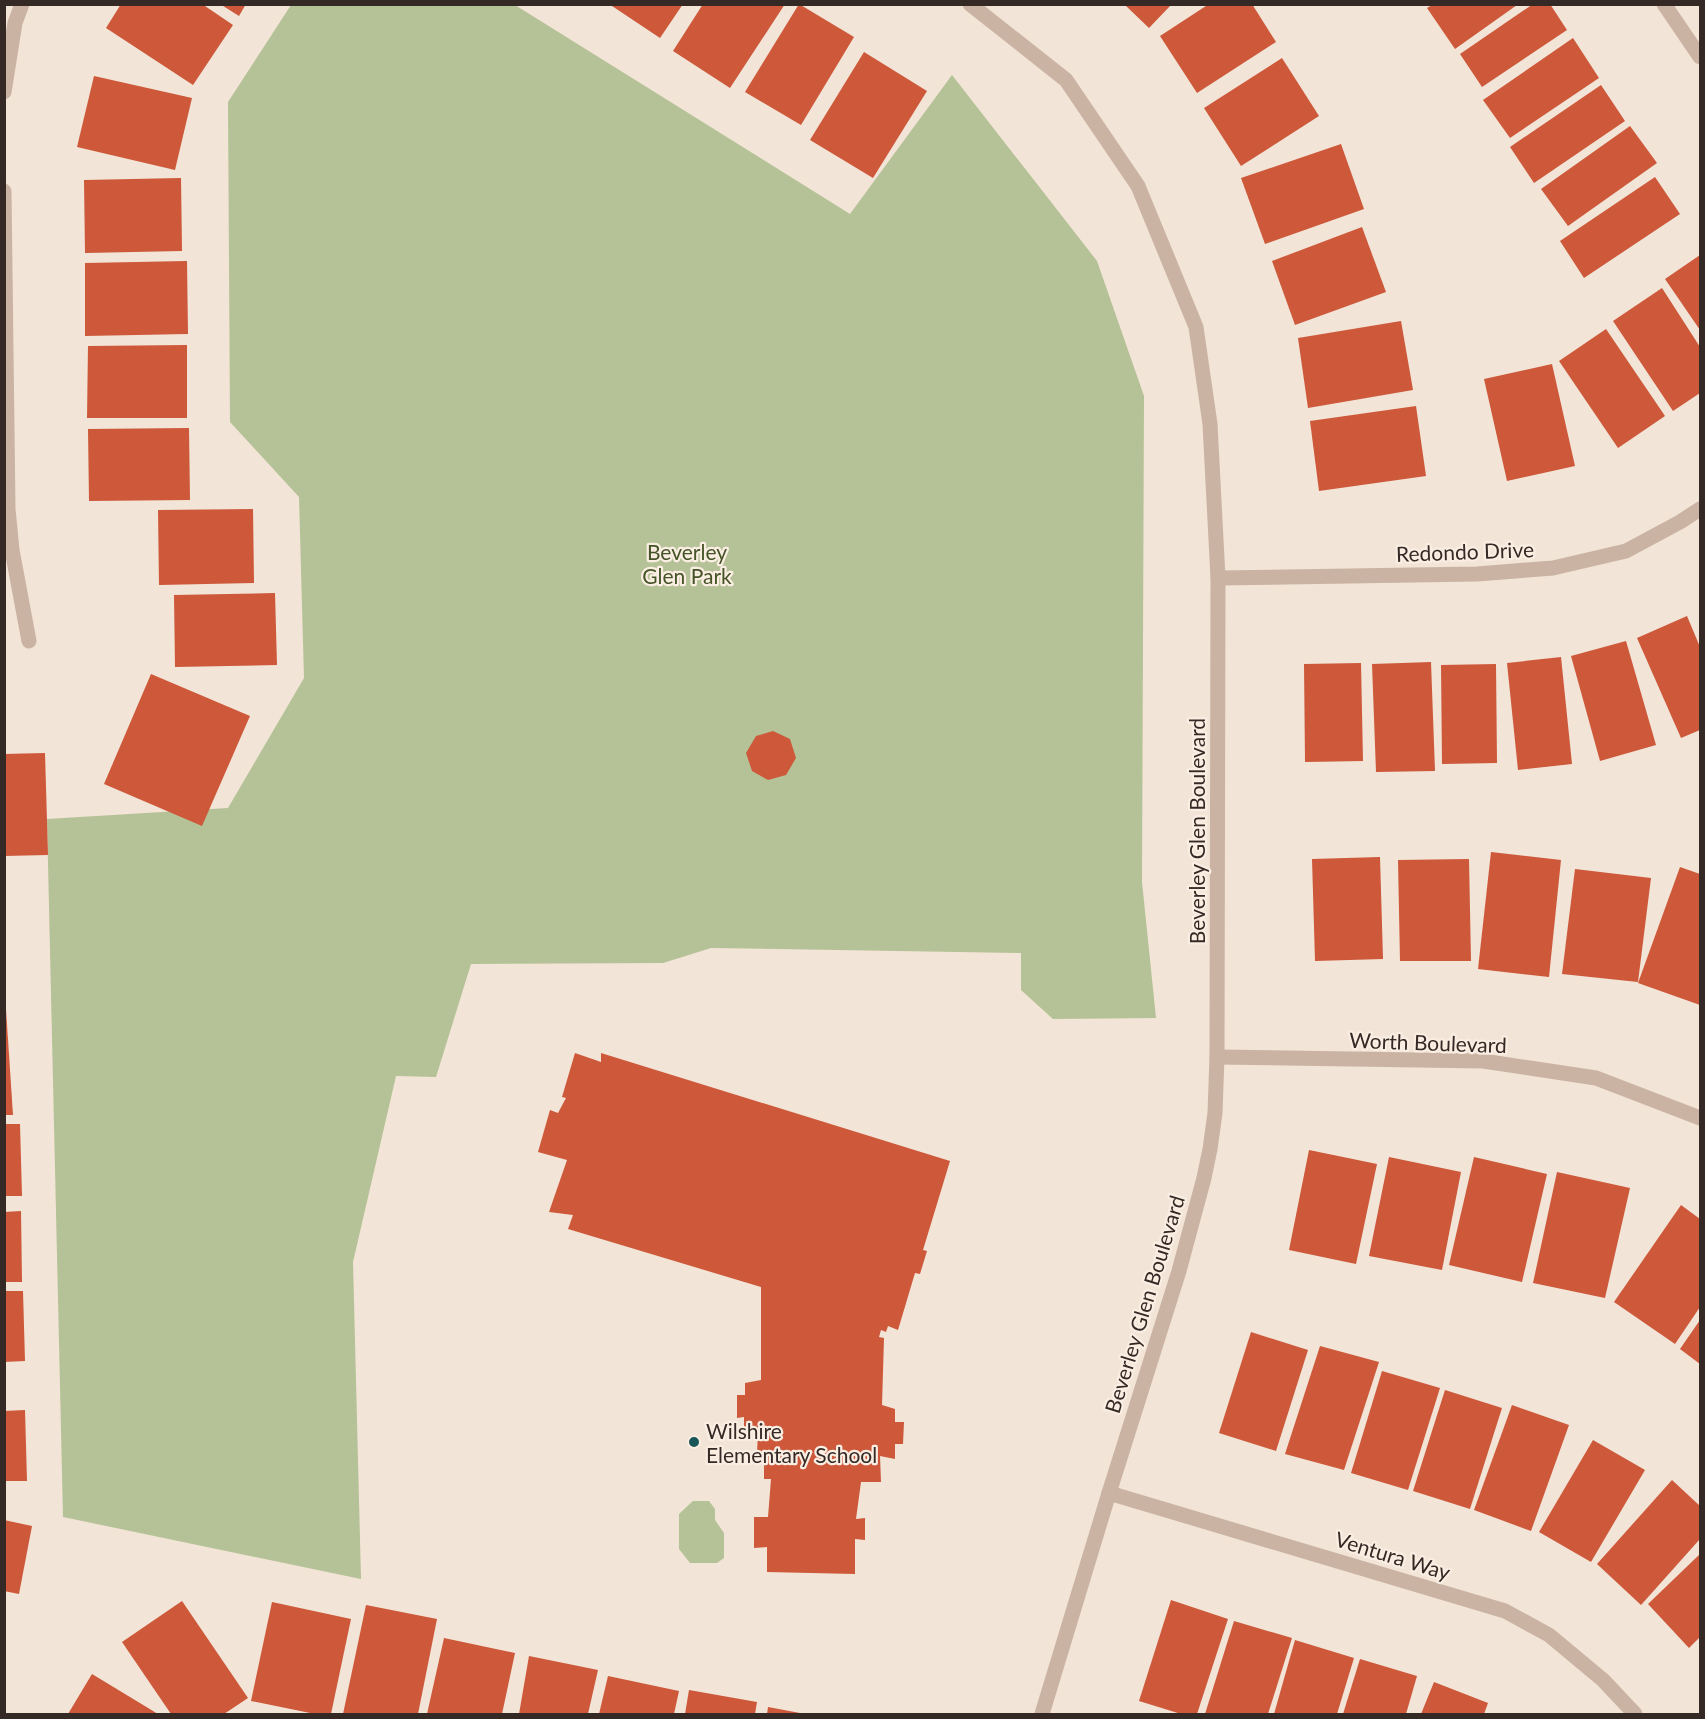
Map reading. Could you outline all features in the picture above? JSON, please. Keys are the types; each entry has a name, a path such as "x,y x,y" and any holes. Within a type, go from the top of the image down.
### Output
{"street":[{"path":"4,92 15,22 22,4"},
{"name":"Beverley Glen Boulevard","path":"970,4 1066,80 1138,186 1196,327 1210,423 1218,578 1217,1057 1215,1113 1210,1149 1179,1271 1108,1493 1042,1714"},
{"path":"1664,4 1701,57"},
{"path":"4,191 8,509 12,550 29,641"},
{"name":"Redondo Drive","path":"1218,578 1477,574 1553,568 1626,551 1701,509"},
{"name":"Worth Boulevard","path":"1217,1057 1483,1061 1596,1078 1701,1118"},
{"name":"Ventura Way","path":"1108,1493 1505,1611 1549,1635 1603,1680 1635,1714"}],"green space":[{"name":"Beverley Glen Park","path":"291,5 515,5 850,214 952,75 1097,261 1144,396 1142,882 1156,1018 1053,1019 1021,990 1021,953 711,948 663,963 471,964 436,1077 396,1076 353,1262 361,1579 63,1517 47,819 228,808 304,678 299,497 230,422 228,102"},
{"path":"693,1501 709,1501 715,1509 715,1520 724,1533 724,1558 717,1563 690,1563 679,1549 679,1514"}],"building":[{"path":"121,4 202,4 233,25 193,85 106,28"},
{"path":"220,4 246,4 239,16"},
{"path":"609,4 683,4 660,38"},
{"path":"703,4 785,4 730,88 673,51"},
{"path":"799,4 854,37 801,125 745,92"},
{"path":"1209,4 1252,4 1276,42 1197,93 1160,36"},
{"path":"1533,4 1550,4 1567,30 1482,87 1460,54"},
{"path":"1125,5 1171,5 1149,28"},
{"path":"1432,5 1517,5 1455,49 1427,8"},
{"path":"1573,38 1599,78 1510,138 1483,100"},
{"path":"864,52 927,91 873,178 810,140"},
{"path":"1282,58 1319,116 1241,166 1204,108"},
{"path":"94,76 192,98 175,170 77,147"},
{"path":"1601,85 1625,121 1534,183 1510,147"},
{"path":"1630,126 1657,163 1568,226 1541,189"},
{"path":"1341,144 1364,209 1265,244 1241,178"},
{"path":"1655,177 1680,214 1584,278 1560,241"},
{"path":"181,178 182,251 85,253 84,180"},
{"path":"1362,227 1386,292 1295,325 1272,261"},
{"path":"1700,255 1700,330 1665,279"},
{"path":"187,261 188,334 85,336 85,263"},
{"path":"1662,288 1700,347 1700,393 1673,411 1613,321"},
{"path":"1401,321 1413,390 1308,408 1298,338"},
{"path":"1606,329 1665,416 1618,448 1559,361"},
{"path":"187,345 187,418 87,418 88,346"},
{"path":"1552,364 1575,466 1507,481 1484,379"},
{"path":"1416,406 1426,476 1319,491 1310,421"},
{"path":"189,428 190,500 89,501 88,429"},
{"path":"253,509 254,583 159,585 158,510"},
{"path":"275,593 277,665 175,667 174,595"},
{"path":"1687,616 1700,647 1700,730 1681,738 1637,638"},
{"path":"1626,641 1656,745 1600,761 1571,656"},
{"path":"1561,657 1572,764 1518,770 1507,663"},
{"path":"1431,662 1435,771 1376,772 1372,664"},
{"path":"1361,663 1363,761 1305,762 1304,664"},
{"path":"1496,664 1497,763 1442,764 1441,665"},
{"path":"151,674 250,716 202,826 104,784"},
{"path":"773,731 790,739 796,758 786,775 768,780 752,771 746,753 756,736"},
{"path":"45,753 48,855 4,856 4,754"},
{"path":"1491,852 1561,860 1549,977 1478,969"},
{"path":"1380,857 1383,959 1315,961 1312,859"},
{"path":"1469,859 1471,961 1400,961 1398,860"},
{"path":"1680,867 1700,874 1700,1005 1638,983"},
{"path":"1575,869 1651,878 1638,982 1562,974"},
{"path":"4,1009 6,1009 13,1115 4,1115"},
{"path":"575,1053 601,1062 601,1053 950,1161 923,1250 927,1251 920,1274 915,1273 898,1330 888,1326 886,1332 881,1330 879,1337 884,1338 882,1405 895,1409 895,1422 904,1422 903,1444 895,1444 895,1459 880,1456 881,1482 861,1482 856,1519 865,1518 865,1540 855,1539 855,1574 767,1572 767,1547 754,1548 754,1517 768,1517 771,1479 764,1479 764,1455 757,1455 758,1429 744,1430 744,1417 737,1418 737,1395 745,1395 745,1383 761,1380 761,1287 568,1229 573,1215 549,1212 567,1160 538,1152 550,1110 558,1113 566,1098 562,1097"},
{"path":"4,1124 20,1124 22,1196 4,1196"},
{"path":"1309,1150 1377,1164 1356,1264 1289,1250"},
{"path":"1389,1157 1461,1172 1442,1270 1369,1256"},
{"path":"1474,1157 1547,1174 1522,1282 1449,1265"},
{"path":"1557,1172 1630,1188 1605,1298 1533,1283"},
{"path":"1681,1205 1700,1219 1700,1307 1675,1344 1614,1302"},
{"path":"21,1211 22,1282 4,1282 4,1212"},
{"path":"4,1291 23,1291 25,1361 4,1362"},
{"path":"1700,1320 1700,1364 1680,1349"},
{"path":"1251,1332 1308,1350 1276,1451 1219,1433"},
{"path":"1320,1346 1379,1362 1344,1470 1285,1454"},
{"path":"1382,1371 1440,1388 1408,1490 1351,1473"},
{"path":"1445,1390 1502,1408 1470,1509 1413,1491"},
{"path":"1512,1405 1569,1425 1531,1531 1474,1510"},
{"path":"25,1410 27,1481 4,1481 4,1411"},
{"path":"1593,1440 1645,1470 1591,1562 1539,1532"},
{"path":"1672,1480 1700,1506 1700,1539 1641,1605 1597,1564"},
{"path":"4,1520 32,1526 19,1594 4,1591"},
{"path":"1700,1554 1700,1637 1689,1648 1648,1604"},
{"path":"1171,1600 1228,1619 1197,1714 1181,1714 1139,1701"},
{"path":"182,1601 248,1698 224,1714 171,1714 122,1642"},
{"path":"272,1602 351,1619 331,1714 315,1714 251,1701"},
{"path":"366,1605 437,1619 418,1714 343,1714"},
{"path":"1234,1621 1292,1638 1268,1714 1205,1714"},
{"path":"444,1638 515,1653 502,1714 427,1714"},
{"path":"1295,1640 1354,1658 1337,1714 1274,1714"},
{"path":"529,1656 598,1670 588,1714 519,1714"},
{"path":"1360,1659 1417,1676 1406,1714 1343,1714"},
{"path":"92,1674 158,1714 68,1714"},
{"path":"608,1676 679,1691 674,1714 599,1714"},
{"path":"1434,1682 1488,1703 1484,1714 1421,1714"},
{"path":"689,1690 757,1702 755,1714 685,1714"},
{"path":"768,1707 800,1713 800,1714 767,1714"}],"place":[{"name":"Wilshire Elementary School","path":"694,1442"}]}
